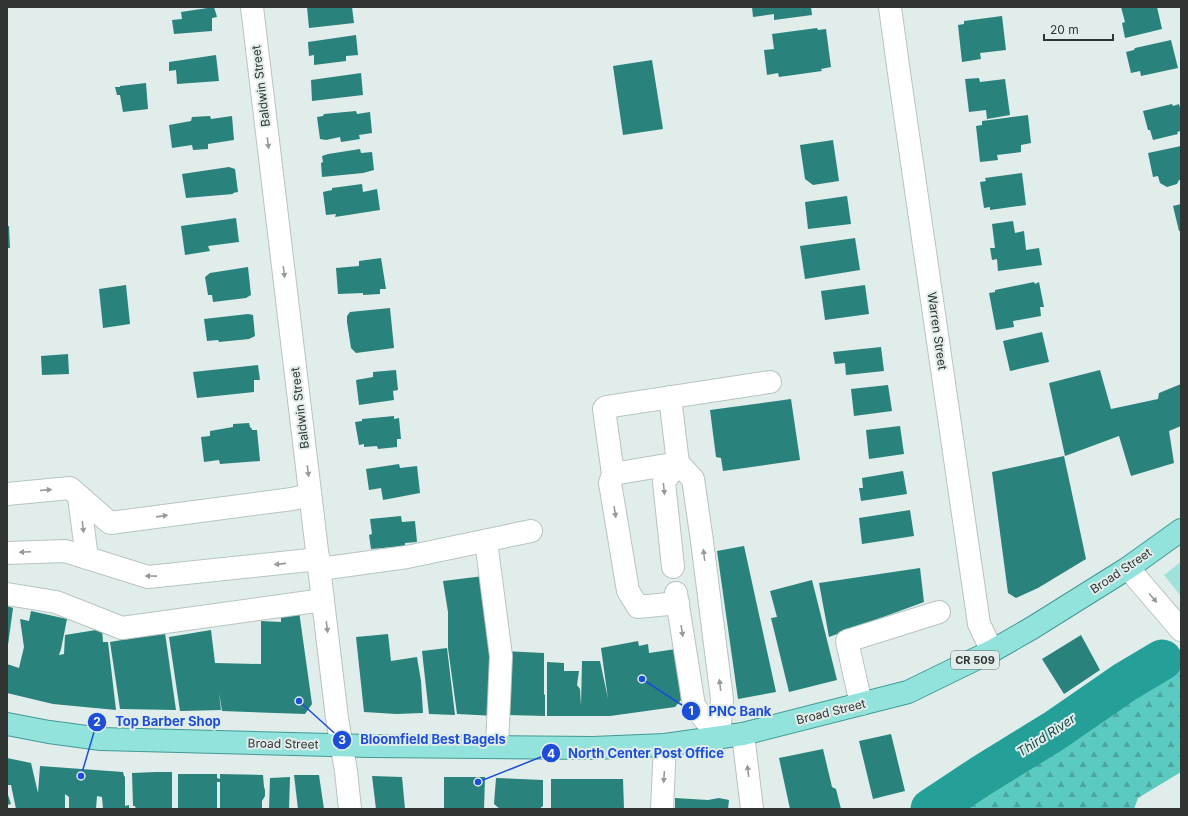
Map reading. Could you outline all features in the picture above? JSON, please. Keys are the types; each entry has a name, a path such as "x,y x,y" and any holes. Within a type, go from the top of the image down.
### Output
{"main road":[{"name":"Broad Street","path":"7,724 49,732 101,739 341,745 593,748 665,745 743,734 908,692 992,652 1128,568 1181,530"}],"street":[{"name":"Baldwin Street","path":"252,7 310,495 350,809"},
{"name":"Warren Street","path":"890,7 979,624 992,652"},
{"path":"719,737 694,706 677,598 638,607 628,591 610,483 613,474 604,409 606,407 770,382"},
{"path":"670,398 678,463 693,479 702,541 722,699 719,737"},
{"path":"613,474 678,463"},
{"path":"673,568 664,482 678,463"},
{"path":"7,494 70,488 110,523 292,499 310,495"},
{"path":"80,497 87,558"},
{"path":"7,553 65,551 148,577 407,557 531,531"},
{"path":"486,541 501,656 497,747"},
{"path":"1128,568 1181,630"},
{"path":"7,594 56,602 122,628 324,600"},
{"path":"861,704 847,641 939,612"},
{"path":"743,734 752,809"},
{"path":"662,809 665,745"}],"green space":[{"path":"1181,656 1181,772 1138,798 1134,809 920,809 1140,660"}],"shaded area":[{"path":"1181,562 1181,596 1164,575"}],"building":[{"path":"214,7 217,17 212,18 212,31 174,34 172,20 182,19 181,12"},
{"path":"307,7 352,7 354,23 309,28"},
{"path":"752,7 811,7 812,15 774,20 774,14 753,17"},
{"path":"1121,7 1157,7 1162,29 1125,38 1122,23 1125,22"},
{"path":"1002,16 1006,50 980,53 981,59 962,62 958,25 964,24 964,21"},
{"path":"817,28 818,30 826,29 831,67 821,69 822,71 779,77 778,73 767,75 764,50 774,49 772,34"},
{"path":"356,35 358,55 346,56 346,61 314,65 314,55 309,56 308,42"},
{"path":"1171,40 1178,68 1141,76 1140,71 1131,73 1126,52 1134,50 1135,48"},
{"path":"216,55 219,81 177,84 176,70 169,71 169,62"},
{"path":"652,60 663,129 623,135 613,66"},
{"path":"361,73 363,95 312,101 311,80"},
{"path":"979,78 980,82 1005,79 1010,115 987,119 986,110 969,112 965,79"},
{"path":"146,83 148,109 123,112 120,95 117,95 115,87"},
{"path":"1172,104 1173,106 1179,104 1181,112 1181,131 1177,132 1178,134 1153,140 1150,130 1148,130 1143,111"},
{"path":"356,111 357,114 370,112 372,133 359,135 360,139 341,142 340,137 326,140 320,139 317,117 323,116 324,114"},
{"path":"1028,115 1031,143 1021,145 1021,152 997,155 998,160 980,162 976,126 982,125 982,121"},
{"path":"210,116 211,119 232,116 234,140 208,144 208,149 193,150 192,145 172,148 169,125 191,121 192,117"},
{"path":"833,140 839,181 813,185 805,179 800,145"},
{"path":"1181,146 1181,180 1179,180 1177,184 1167,187 1160,183 1158,176 1153,177 1148,153"},
{"path":"360,149 361,153 372,152 374,170 363,173 322,177 322,156"},
{"path":"229,167 235,169 238,192 233,194 186,198 182,174"},
{"path":"1022,173 1026,205 990,210 990,207 984,208 980,182 986,181 985,178"},
{"path":"362,184 363,192 377,189 380,210 335,217 336,214 326,215 323,192 332,190 332,188"},
{"path":"847,196 851,224 808,229 805,202"},
{"path":"1181,204 1181,231 1179,231 1173,206"},
{"path":"236,218 239,242 208,246 210,251 185,255 181,226"},
{"path":"1013,221 1015,233 1024,231 1026,250 1039,248 1042,265 998,271 997,259 992,260 990,248 995,248 992,224"},
{"path":"7,226 9,226 10,248 7,248"},
{"path":"855,238 860,270 805,279 800,246"},
{"path":"381,258 386,289 380,289 380,294 338,294 336,268 359,266 359,261"},
{"path":"248,267 251,295 246,298 213,302 212,295 208,295 205,277 210,273"},
{"path":"1034,282 1035,284 1039,282 1044,307 1040,307 1041,316 1013,321 1014,327 996,330 989,293 995,292 995,290"},
{"path":"126,285 130,324 103,328 99,289"},
{"path":"865,285 869,314 825,320 821,291"},
{"path":"390,308 394,348 356,353 351,348 347,322 347,316 350,312"},
{"path":"248,314 253,315 255,336 249,339 219,342 218,340 207,341 204,319"},
{"path":"1042,332 1049,362 1010,371 1003,341"},
{"path":"881,347 884,371 846,375 845,363 835,364 833,352"},
{"path":"68,354 69,374 42,375 41,356"},
{"path":"258,365 260,380 254,380 254,392 197,398 193,372"},
{"path":"396,370 398,390 393,391 394,400 359,405 356,380 373,377 373,372"},
{"path":"1100,370 1111,409 1158,399 1159,393 1181,384 1181,426 1169,431 1174,463 1131,476 1119,436 1065,456 1049,383"},
{"path":"888,385 892,411 854,416 851,389"},
{"path":"791,399 800,460 723,471 721,458 716,457 710,410"},
{"path":"394,416 394,419 399,418 401,439 397,439 397,447 378,449 377,446 364,447 364,444 359,445 355,422 362,421 362,419"},
{"path":"249,423 252,430 257,430 260,461 220,464 219,460 204,462 201,437 210,436 210,431 233,427 233,424"},
{"path":"900,426 904,454 869,459 866,430"},
{"path":"1064,456 1086,559 1038,588 1016,598 1008,593 992,472"},
{"path":"399,464 400,468 417,466 420,493 383,500 381,488 369,490 366,469"},
{"path":"903,471 907,494 861,501 859,488 863,488 862,478"},
{"path":"910,510 914,536 862,544 859,518"},
{"path":"401,516 402,522 415,521 417,542 405,543 405,546 371,549 369,535 372,534 370,519"},
{"path":"744,546 776,692 738,699 717,551"},
{"path":"920,568 924,602 829,637 819,583"},
{"path":"484,576 496,716 457,714 448,648 448,612 443,581"},
{"path":"812,580 837,680 789,692 771,618 777,617 770,591"},
{"path":"7,606 13,608 8,645 7,645"},
{"path":"31,611 67,619 59,655 64,654 65,635 102,629 103,642 108,642 116,710 53,704 7,693 7,664 19,668 24,647 20,619 29,621"},
{"path":"299,611 312,704 305,714 222,711 219,692 221,710 180,711 169,637 211,630 215,663 261,664 261,621 281,622 281,615"},
{"path":"165,633 176,710 120,709 110,642"},
{"path":"388,634 391,661 417,657 421,681 423,713 396,714 364,712 356,637"},
{"path":"1081,635 1100,670 1064,694 1042,659"},
{"path":"638,641 639,646 648,644 649,653 676,649 681,700 675,707 610,716 547,716 547,662 564,663 564,671 579,671 577,685 580,689 581,706 582,661 600,661 608,699 601,648"},
{"path":"447,648 455,715 429,714 422,651"},
{"path":"505,651 544,653 545,716 503,715"},
{"path":"891,734 905,791 873,799 859,741"},
{"path":"823,749 832,787 836,789 841,809 790,809 779,758"},
{"path":"7,758 31,763 38,793 40,766 123,772 125,777 125,806 129,805 129,809 103,809 102,797 97,796 96,809 69,809 69,797 65,794 65,809 16,809 11,785 8,785 7,781"},
{"path":"172,772 172,809 136,809 135,806 133,806 132,773"},
{"path":"178,774 217,774 217,778 220,779 220,774 263,775 265,796 262,801 262,809 220,809 220,782 217,782 217,809 178,809"},
{"path":"294,775 319,775 324,809 298,809"},
{"path":"372,776 402,777 405,809 376,809"},
{"path":"290,777 289,809 269,809 270,778"},
{"path":"444,777 485,777 484,809 444,809"},
{"path":"496,778 543,780 543,806 539,809 500,809 494,804"},
{"path":"551,779 623,779 624,809 551,809"},
{"path":"7,792 11,804 7,805"},
{"path":"675,798 708,800 719,798 729,800 728,809 675,809"}],"waterway":[{"name":"Third River","path":"931,809 1054,731 1125,682 1162,660"}],"place":[{"name":"PNC Bank","path":"642,679"},
{"name":"Bloomfield Best Bagels","path":"299,701"},
{"name":"Top Barber Shop","path":"81,776"},
{"name":"North Center Post Office","path":"478,782"}]}
